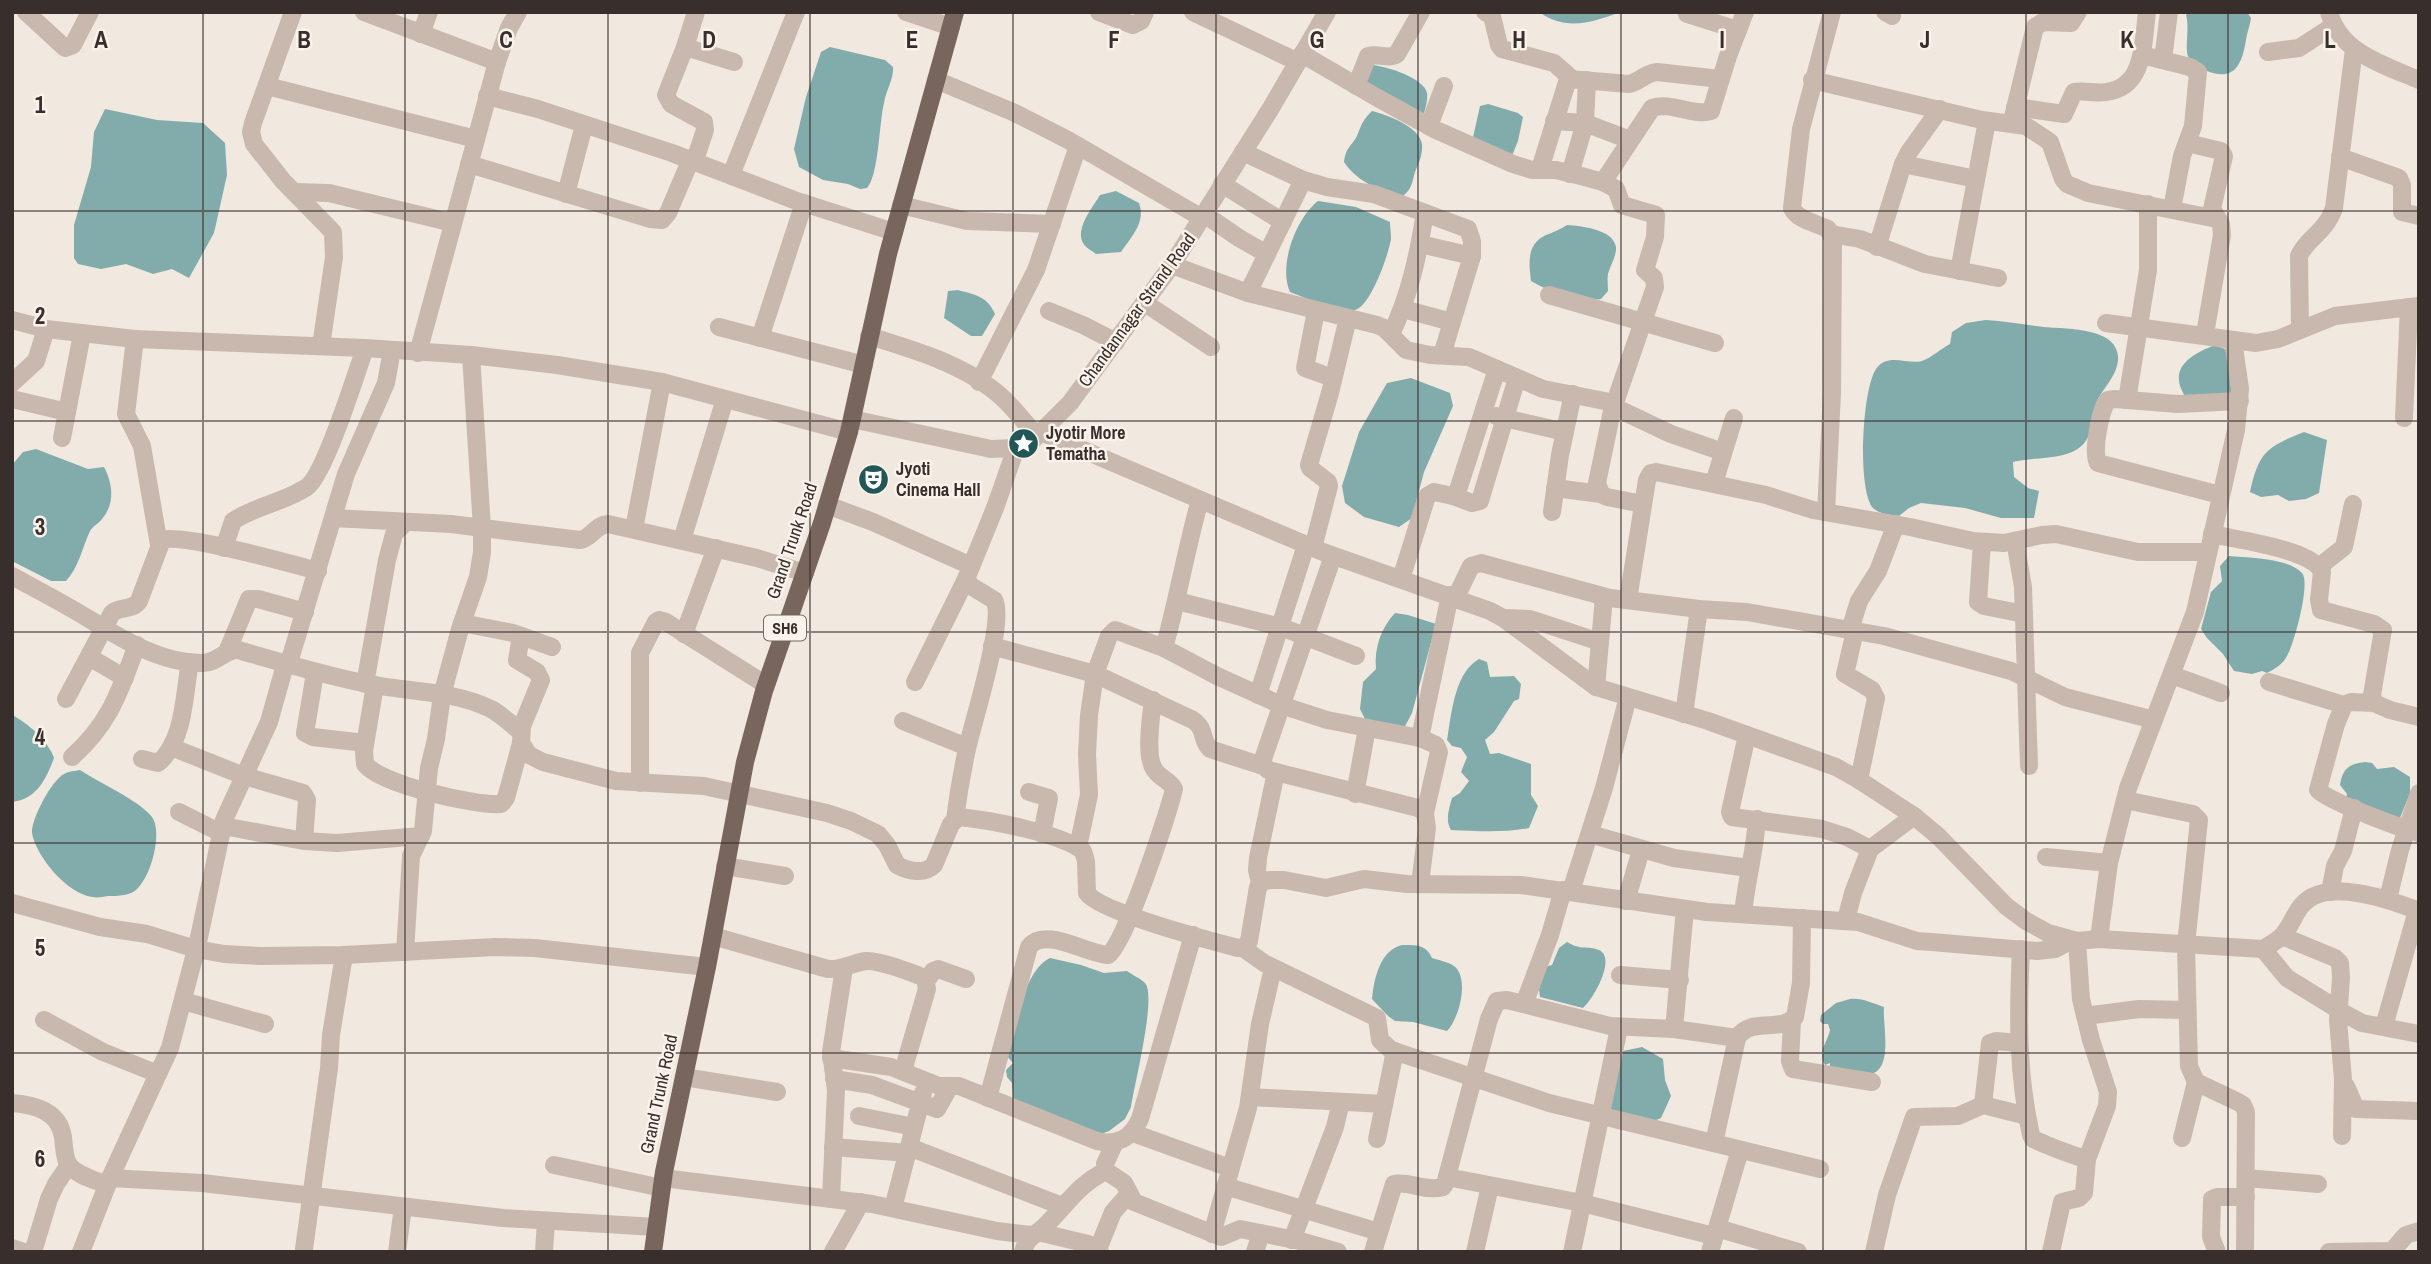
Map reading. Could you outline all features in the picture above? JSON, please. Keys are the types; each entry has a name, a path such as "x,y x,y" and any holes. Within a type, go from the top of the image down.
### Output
{"main road":[{"name":"Grand Trunk Road","path":"653,1252 663,1183 713,936 738,793 766,685 827,505 850,425 894,232 953,20"}],"street":[{"path":"26,12 65,48 73,45 90,12"},
{"path":"293,12 253,122 251,138 294,192 328,226 334,239 321,346"},
{"path":"364,12 497,62"},
{"path":"421,34 429,12"},
{"path":"418,353 487,96 509,28 518,12"},
{"path":"469,164 650,219 662,220 668,213 705,130 704,122 671,104 666,95 696,12"},
{"path":"731,175 796,12"},
{"path":"906,12 953,20"},
{"path":"1100,12 1133,25 1140,21 1145,12"},
{"path":"1193,12 1300,58 1429,126 1524,168 1570,174 1603,183 1616,189 1622,205 1654,214 1657,218 1655,237 1645,270 1654,278 1655,283 1614,405 1597,483 1601,494"},
{"path":"1306,12 1325,16"},
{"path":"1356,86 1368,57 1390,57 1397,54 1421,12"},
{"path":"1485,12 1492,16 1502,49 1554,63 1579,79 1585,122 1570,174"},
{"path":"1603,183 1647,113 1656,106 1711,111 1745,12"},
{"path":"1826,512 1832,393 1833,248 1828,229 1799,217 1793,213 1792,208 1801,129 1832,12"},
{"path":"2013,115 2035,27 2043,22 2071,23 2078,12"},
{"path":"1812,80 1987,121 2013,115 2064,114 2074,93 2110,92 2128,83 2135,77 2142,55 2148,12 2169,14 2163,60"},
{"path":"1687,13 1738,30"},
{"name":"Chandannagar Strand Road","path":"1016,448 1039,434 1070,403 1145,303 1203,216 1325,16"},
{"path":"2268,52 2299,48 2331,19 2354,49 2419,80"},
{"path":"685,47 734,62"},
{"path":"2300,330 2299,256 2301,250 2317,236 2331,217 2354,49"},
{"path":"2142,55 2190,66 2198,72 2193,126 2182,156 2172,209"},
{"path":"1540,169 1565,83 1579,79 1629,84 1649,73 1657,72 1720,79"},
{"path":"936,80 1015,113 1078,146 1267,254"},
{"path":"267,86 476,139"},
{"path":"1429,126 1444,86"},
{"path":"487,96 538,109 693,160 804,203 894,232"},
{"path":"1877,247 1903,164 1940,109"},
{"path":"2013,115 2050,142 2063,179 2072,187 2088,193 2217,219"},
{"path":"1554,121 1585,122 1630,139"},
{"path":"1959,271 1987,121"},
{"path":"566,194 584,125"},
{"path":"2187,143 2224,153 2212,209 2221,224 2222,235 2204,334"},
{"path":"979,382 1032,278 1078,146"},
{"path":"1243,152 1303,180 1327,187 1362,191 1468,229 1472,241 1472,256 1442,355"},
{"path":"2340,157 2399,178 2402,185 2402,212 2419,216"},
{"path":"1903,164 1976,179"},
{"path":"1248,293 1303,180"},
{"path":"1222,184 1283,222"},
{"path":"294,192 330,193 453,223"},
{"path":"760,338 804,203"},
{"path":"2127,400 2148,270 2148,204"},
{"path":"901,205 967,221 1052,224"},
{"path":"1391,334 1403,309 1425,213"},
{"path":"1831,234 1860,239 1925,264 1998,278"},
{"path":"1420,244 1472,256"},
{"path":"1172,265 1248,293 1377,325 1391,334 1406,350 1469,357 1544,389 1614,405 1671,434 1723,452"},
{"path":"1549,295 1715,343"},
{"path":"1145,303 1210,347"},
{"path":"2106,323 2256,343 2278,339 2335,316 2414,307 2404,418"},
{"path":"1403,309 1452,322"},
{"path":"1049,311 1116,342"},
{"path":"1316,311 1305,368 1333,378"},
{"path":"1258,695 1329,486 1309,465 1348,318"},
{"path":"12,320 82,334 135,339 365,348 471,355 557,365 662,382 725,399 850,425 991,449 1016,448 968,572 915,682"},
{"path":"719,327 864,365"},
{"path":"12,383 36,361 46,328"},
{"path":"62,438 82,334"},
{"path":"869,336 917,350 979,382 1003,398 1039,434 1310,547 1453,596 1503,618 1596,687 1684,714 1836,767 1914,816 1938,836 2006,906 2037,927 2073,941"},
{"path":"135,339 125,414 142,446 159,545"},
{"path":"2099,939 2109,863 2125,800 2195,612 2236,430 2240,389 2233,340"},
{"path":"224,548 233,521 303,489 315,479 349,396 365,348"},
{"path":"81,1252 108,1182 170,1048 196,949 222,830 269,722 346,474 386,383 392,350"},
{"path":"405,952 411,856 421,836 442,695 478,577 482,552 471,355"},
{"path":"1453,496 1458,490 1497,369"},
{"path":"1401,579 1427,496 1434,492 1472,503 1480,501 1517,378"},
{"path":"634,529 662,382"},
{"path":"1552,512 1573,394"},
{"path":"12,399 67,412"},
{"path":"682,540 725,399"},
{"path":"2220,495 2098,463 2095,454 2104,404 2115,399 2178,404 2240,401"},
{"path":"1483,412 1565,432"},
{"path":"1714,483 1734,418"},
{"path":"1628,600 1647,480 1651,472 1714,483 1826,512 1982,542 2015,541 2042,534 2056,534 2138,551 2208,552"},
{"path":"1555,488 1601,494 1643,504"},
{"path":"1164,648 1200,500"},
{"path":"2320,566 2344,547 2353,504"},
{"path":"827,505 873,522 968,572"},
{"path":"334,517 482,528 580,540 588,538 603,524 716,548 805,573"},
{"path":"406,522 394,534 387,560 370,685 364,759 367,767 426,792 460,800 500,804 506,798 521,738 541,680 537,672 517,660 521,636"},
{"path":"1859,780 1876,698 1872,690 1845,674 1860,601 1878,571 1896,524"},
{"path":"2212,534 2294,552 2313,560 2320,566 2323,579 2319,600 2321,610 2374,624 2383,631 2372,695 2374,703"},
{"path":"66,699 116,610 134,607 139,601 162,540 173,538 224,548 318,571"},
{"path":"2015,541 2022,579 2029,766"},
{"path":"1982,542 1978,602 1984,606 2024,614"},
{"path":"684,634 716,548"},
{"path":"1243,948 1249,941 1254,898 1260,883 1258,858 1270,769 1262,757 1333,556"},
{"path":"1420,738 1453,596 1471,566 1481,563 1604,597 1747,612 1884,636 2011,671 2065,697 2154,720"},
{"path":"12,576 103,629 168,659 208,663 227,652 237,650 315,673 370,685 442,695 486,707 501,715 521,738 529,755 543,762 587,774 640,783 694,785 827,813 870,828 883,839 897,865 915,872 930,869 934,865 955,819 967,747 992,646 998,606 994,600 971,586 968,572"},
{"path":"1596,687 1604,597"},
{"path":"227,652 249,599 305,612"},
{"path":"1177,601 1281,627 1356,656"},
{"path":"1684,714 1699,609"},
{"path":"1503,618 1530,619 1600,642"},
{"path":"640,783 640,653 659,620 766,685"},
{"path":"462,623 521,636 552,648"},
{"path":"1078,847 1089,794 1087,741 1096,674 1109,636 1115,630 1164,648 1281,705 1328,720 1420,738 1436,746 1439,752 1425,813 1427,828 1420,884"},
{"path":"72,757 106,719 137,645"},
{"path":"992,646 1096,674 1153,700 1200,724 1205,744 1210,749 1355,794 1418,808 1425,813"},
{"path":"89,657 125,678"},
{"path":"142,758 159,763 171,747 184,712 190,662"},
{"path":"315,673 305,733 313,737 365,743"},
{"path":"2172,675 2221,693"},
{"path":"2269,682 2344,705 2351,702 2374,703 2419,717"},
{"path":"1524,1004 1590,834 1628,697"},
{"path":"988,1098 1032,943 1044,939 1108,955 1114,950 1130,915 1174,789 1170,782 1155,772 1150,757 1153,700"},
{"path":"2344,705 2318,790 2326,796 2413,832"},
{"path":"903,722 967,747"},
{"path":"1355,794 1367,728"},
{"path":"1747,735 1731,815 1822,829 1847,837 1870,849"},
{"path":"171,747 244,776 306,796 304,841"},
{"path":"1030,792 1049,798 1042,834"},
{"path":"2388,900 2413,832 2419,793"},
{"path":"2125,800 2193,814 2199,820 2186,945 2189,1066 2196,1082 2182,1138"},
{"path":"2330,892 2335,866 2343,851 2354,808"},
{"path":"179,812 222,830 304,841 352,843 421,836"},
{"path":"1846,920 1870,849 1914,816"},
{"path":"955,819 969,818 1042,834 1078,847 1086,855 1086,887 1090,897 1130,915 1243,948 1273,968 1372,1015 1379,1022 1380,1040 1395,1051 1549,1103 1820,1169"},
{"path":"1743,914 1757,819"},
{"path":"1590,834 1641,850 1686,860 1749,868"},
{"path":"1626,901 1641,850"},
{"path":"2046,857 2109,863"},
{"path":"725,866 785,876"},
{"path":"1260,883 1284,880 1334,888 1364,879 1420,884 1493,883 1685,909 1846,920 1917,941 2021,949 2055,949 2073,941 2099,939 2263,948 2282,936 2303,903 2316,895 2330,892 2360,894 2388,900 2418,911 2384,1027"},
{"path":"12,903 64,918 147,934 196,949 224,954 344,955 495,947 535,948 707,967"},
{"path":"1674,1029 1685,909"},
{"path":"1802,918 1801,983 1797,1011 1792,1021 1790,1061 1793,1069 1872,1082"},
{"path":"831,1058 880,1065 939,1086 959,1086 1097,1141 1115,1142 1133,1133 1143,1108 1193,935"},
{"path":"713,936 828,969 872,962 928,980"},
{"path":"2282,936 2335,958 2340,963 2342,1136"},
{"path":"2051,1252 2062,1202 2079,1198 2084,1193 2087,1159 2108,1099 2106,1083 2085,1016 2073,941"},
{"path":"2263,948 2287,978 2357,1021 2419,1034"},
{"path":"2021,949 2019,1043 2027,1116 2033,1139 2061,1153 2087,1159"},
{"path":"304,1249 344,955"},
{"path":"831,1199 834,1079 831,1058 844,968"},
{"path":"1213,1240 1250,1097 1260,1024 1273,968"},
{"path":"903,1071 928,980 933,971 938,969 966,979"},
{"path":"1620,975 1680,980"},
{"path":"1373,1252 1394,1184 1443,1188 1494,1005 1501,1000 1619,1028 1674,1029 1737,1038"},
{"path":"183,1001 265,1024"},
{"path":"2085,1016 2139,1009 2187,1010"},
{"path":"44,1020 103,1052 158,1074"},
{"path":"1714,1143 1737,1038 1747,1028 1755,1025 1792,1021"},
{"path":"1572,1252 1619,1028"},
{"path":"1983,1105 1990,1043 2019,1043"},
{"path":"1377,1139 1395,1051"},
{"path":"684,1077 777,1092"},
{"path":"834,1079 872,1085 939,1108 950,1086"},
{"path":"2343,1079 2356,1109 2419,1111"},
{"path":"893,1208 926,1081"},
{"path":"2196,1082 2243,1105 2247,1124 2245,1252"},
{"path":"1250,1097 1384,1104"},
{"path":"1292,1240 1335,1127 1341,1102"},
{"path":"12,1103 41,1108 58,1122 62,1129 69,1165 76,1171 108,1182 195,1182 310,1197 546,1221 656,1227"},
{"path":"1874,1252 1887,1195 1911,1120 1917,1116 1958,1116 1983,1105 2027,1116"},
{"path":"859,1116 914,1127"},
{"path":"1133,1133 1228,1177 1305,1208 1379,1232"},
{"path":"1115,1142 1105,1164 1106,1171 1124,1183 1134,1202 1213,1240 1236,1230 1261,1233 1338,1252"},
{"path":"833,1147 908,1150 1062,1206"},
{"path":"1714,1238 1740,1150"},
{"path":"33,1252 48,1199 69,1165"},
{"path":"554,1165 663,1183 860,1202 997,1231 1034,1234 1088,1244 1099,1251 1113,1212 1129,1194"},
{"path":"1023,1252 1034,1234 1062,1206 1088,1181 1106,1171"},
{"path":"1447,1177 1582,1203 1714,1238 1798,1252"},
{"path":"2246,1178 2318,1184"},
{"path":"1475,1252 1490,1186"},
{"path":"2217,1252 2211,1237 2212,1199 2246,1197"},
{"path":"833,1252 860,1202"},
{"path":"397,1252 403,1207"},
{"path":"544,1252 546,1221"},
{"path":"2329,1252 2392,1251 2406,1234 2419,1231"},
{"path":"1255,1252 1261,1233"},
{"path":"12,1248 24,1252"}],"water":[{"path":"1539,12 1620,12 1589,22 1569,23 1559,22"},
{"path":"2188,12 2247,12 2251,21 2242,57 2236,69 2217,74 2202,69 2191,60 2187,50"},
{"path":"830,47 885,60 893,67 882,112 874,172 867,188 860,189 823,180 799,167 794,149 806,97 821,52"},
{"path":"1372,65 1404,74 1419,82 1427,93 1423,116 1361,82"},
{"path":"1488,104 1523,117 1511,158 1472,142 1480,106"},
{"path":"105,109 157,120 203,123 225,143 227,175 214,233 189,278 172,269 153,274 126,264 101,269 78,264 74,258 74,225 91,167 94,132"},
{"path":"1372,111 1394,118 1420,138 1420,158 1411,185 1403,196 1363,181 1344,162 1347,150"},
{"path":"1116,191 1139,203 1139,223 1121,252 1096,254 1083,243 1083,224 1100,195"},
{"path":"1318,201 1356,207 1390,222 1391,239 1378,279 1366,300 1354,310 1330,307 1290,292 1286,269 1291,243 1303,219"},
{"path":"1567,225 1603,232 1614,241 1616,250 1608,274 1608,291 1601,299 1565,296 1531,281 1530,255 1535,244 1546,235"},
{"path":"958,290 976,295 992,308 995,314 982,336 971,336 944,318 948,291"},
{"path":"1986,320 2088,331 2108,340 2115,347 2118,362 2096,403 2087,439 2081,446 2064,455 2013,462 2014,477 2028,488 2039,491 2034,518 2001,518 1965,508 1921,503 1899,516 1876,510 1868,498 1865,482 1863,440 1867,397 1876,369 1886,361 1925,360 1950,344 1952,332 1966,323"},
{"path":"2215,345 2225,349 2227,354 2232,393 2185,397 2179,382 2182,367 2203,350"},
{"path":"1411,378 1450,393 1453,406 1424,472 1412,518 1399,527 1364,517 1345,503 1342,486 1359,432 1387,383"},
{"path":"2304,432 2327,440 2319,493 2306,499 2289,501 2278,495 2261,497 2250,492 2257,467 2266,452"},
{"path":"36,449 88,469 104,467 109,480 109,507 90,531 77,564 66,581 51,581 12,561 12,465 23,452"},
{"path":"2229,556 2288,564 2302,573 2304,579 2300,614 2290,650 2281,664 2267,673 2234,671 2201,629 2211,592 2222,581 2220,566"},
{"path":"1395,613 1436,624 1412,713 1403,730 1366,721 1360,709 1363,682 1376,669 1380,639"},
{"path":"1479,659 1487,662 1490,677 1514,676 1521,684 1519,699 1514,701 1494,732 1485,740 1490,754 1499,753 1531,764 1531,795 1538,806 1529,828 1480,831 1451,830 1449,826 1448,814 1452,798 1460,793 1469,781 1461,772 1467,757 1461,748 1452,746 1447,740 1451,714 1460,682 1471,665"},
{"path":"12,715 37,733 54,758 39,787 28,797 12,802"},
{"path":"2372,763 2377,769 2394,767 2410,777 2410,793 2400,818 2346,798 2347,794 2340,785 2345,771 2355,764"},
{"path":"80,770 138,805 152,817 155,824 156,843 151,864 143,882 132,893 92,897 73,889 54,873 35,843 33,827 48,792 64,774"},
{"path":"1567,942 1599,950 1604,954 1602,979 1583,1008 1540,997 1539,989 1545,967 1552,965 1559,948"},
{"path":"1402,945 1423,948 1432,958 1454,966 1459,972 1462,989 1459,1008 1447,1031 1413,1022 1395,1021 1372,999 1374,983 1383,959 1394,948"},
{"path":"1050,958 1104,973 1127,971 1145,983 1148,991 1147,1022 1131,1107 1125,1119 1109,1131 1096,1136 1017,1106 1013,1098 1012,1083 1007,1077 1006,1070 1013,1063 1006,1055 1021,1001 1033,975"},
{"path":"1850,999 1884,1007 1884,1059 1874,1073 1864,1075 1830,1069 1830,1063 1825,1065 1823,1060 1822,1051 1830,1030 1828,1024 1820,1021 1821,1015 1836,1003"},
{"path":"1642,1047 1663,1059 1665,1080 1671,1096 1661,1118 1649,1123 1606,1112 1623,1051"}],"place":[{"name":"Jyotir More Tematha","path":"1023,443"},
{"name":"Jyoti Cinema Hall","path":"873,479"}]}
